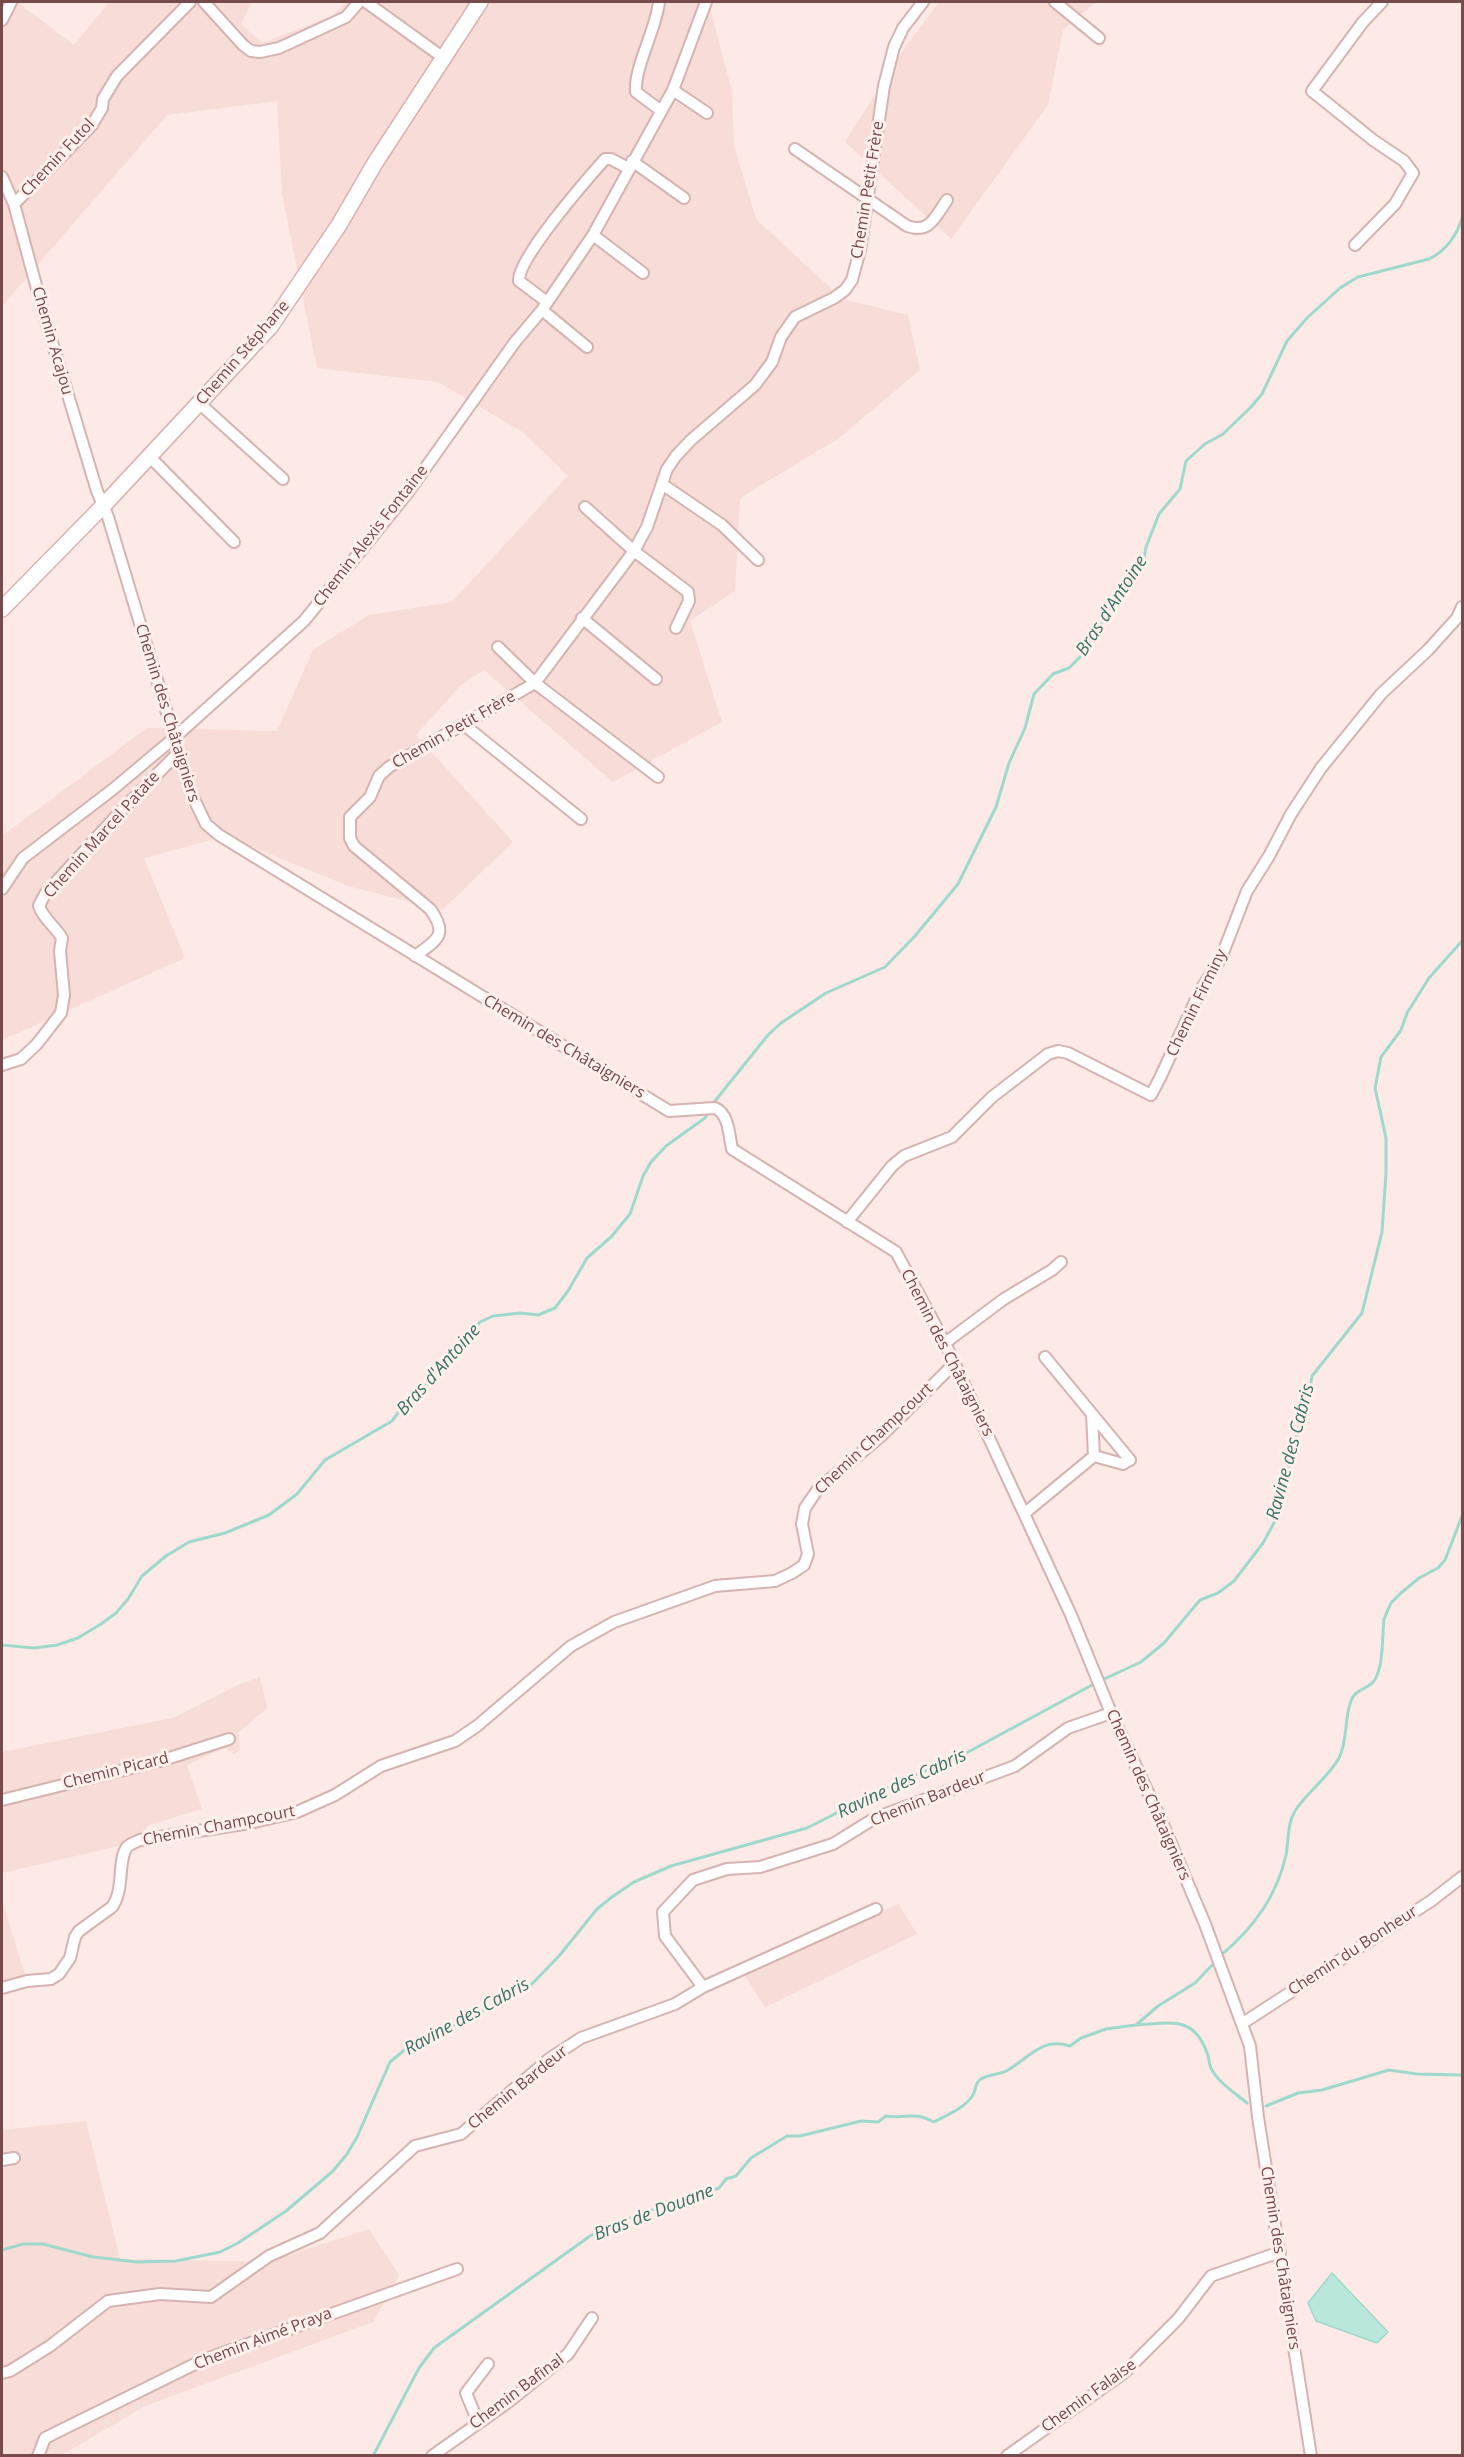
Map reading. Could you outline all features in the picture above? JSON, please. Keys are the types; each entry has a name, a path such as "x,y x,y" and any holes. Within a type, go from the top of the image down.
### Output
{"main road":[{"name":"Chemin Stéphane","path":"2,609 103,506 270,327 290,300 375,163 480,2"}],"street":[{"path":"2,20 11,2"},
{"name":"Chemin Futol","path":"14,204 92,125 102,108 103,99 117,76 190,2"},
{"path":"204,2 243,45 251,51 260,52 279,48 346,17 359,2"},
{"path":"366,2 444,59"},
{"path":"659,2 652,35 636,83 636,92 660,110"},
{"name":"Chemin Alexis Fontaine","path":"2,889 23,858 112,790 174,738 304,621 409,491 593,235 630,164 673,90 706,2"},
{"name":"Chemin Petit Frère","path":"415,956 437,940 441,930 438,919 430,909 354,846 350,838 350,817 370,797 379,776 389,767 535,682 634,552 647,527 672,462 691,440 765,374 781,337 795,317 834,298 845,290 852,280 856,265 884,86 894,47 903,28 923,2"},
{"path":"1055,2 1099,38"},
{"path":"1355,245 1395,204 1413,173 1404,161 1373,140 1312,91 1363,22 1382,2"},
{"path":"673,90 707,113"},
{"path":"795,149 868,197 907,226 919,230 929,225 948,200"},
{"path":"587,347 519,281 519,274 526,258 605,159 630,164 684,198"},
{"name":"Chemin Acajou","path":"2,177 14,204 46,322 103,506"},
{"path":"593,235 643,273"},
{"path":"199,403 283,479"},
{"path":"149,456 234,542"},
{"path":"662,484 722,525 758,560"},
{"name":"Chemin des Châtaigniers","path":"103,506 197,810 212,830 669,1111 715,1108 721,1110 728,1124 732,1149 896,1252 945,1343 953,1365 1025,1513 1071,1615 1111,1713 1205,1924 1243,2023 1250,2046 1311,2456"},
{"path":"585,507 634,552 688,592 689,601 675,628"},
{"name":"Chemin Firminy","path":"847,1222 892,1166 904,1156 952,1137 992,1097 1048,1054 1068,1053 1151,1095 1200,991 1221,958 1247,891 1291,814 1321,768 1381,694 1428,650 1457,618 1462,607"},
{"path":"582,618 656,679"},
{"path":"498,647 535,682 658,777"},
{"path":"464,724 581,819"},
{"name":"Chemin Marcel Patate","path":"2,1065 21,1059 37,1044 61,1013 64,995 60,951 62,938 55,926 43,918 39,906 45,894 178,753"},
{"path":"945,1343 984,1313 1061,1262"},
{"path":"1045,1357 1130,1460 1123,1464 1094,1456"},
{"name":"Chemin Champcourt","path":"2,1988 27,1981 51,1979 66,1967 79,1931 112,1907 120,1895 125,1853 128,1846 140,1840 250,1823 297,1812 335,1795 381,1766 455,1740 477,1726 571,1646 614,1622 715,1586 775,1581 792,1574 804,1565 808,1554 802,1524 804,1508 818,1489 880,1437 953,1365"},
{"path":"1092,1413 1094,1456"},
{"path":"1025,1513 1094,1456"},
{"name":"Chemin Bardeur","path":"704,1987 665,1936 663,1912 693,1880 727,1869 760,1867 833,1844 875,1818 1015,1766 1068,1728 1111,1713"},
{"name":"Chemin Picard","path":"2,1800 160,1761 230,1739"},
{"name":"Chemin du Bonheur","path":"1243,2023 1431,1901 1462,1877"},
{"name":"Chemin Bardeur","path":"2,2373 10,2371 50,2346 108,2301 160,2294 211,2296 269,2256 321,2233 415,2146 461,2134 549,2059 581,2038 675,2004 704,1987 876,1909"},
{"path":"2,2160 14,2158"},
{"name":"Chemin Falaise","path":"1007,2456 1125,2372 1172,2326 1211,2276 1280,2252"},
{"name":"Chemin Aimé Praya","path":"38,2456 45,2438 75,2421 203,2360 457,2269"},
{"name":"Chemin Bafinal","path":"432,2456 531,2385 568,2354 592,2318"},
{"path":"478,2422 466,2393 488,2364"}],"shaded area":[{"path":"2,2 17,2 74,45 109,2 252,2 241,24 262,43 332,16 347,2 711,2 710,8 732,91 734,146 756,219 842,299 908,315 920,370 839,438 740,498 735,591 690,621 722,722 613,782 484,670 460,686 416,735 513,842 442,910 348,886 226,836 144,858 185,958 2,1040 2,836 147,728 277,731 313,650 369,615 452,602 568,476 524,433 438,382 317,368 282,194 277,101 167,115 2,306"},
{"path":"939,2 1096,2 1063,30 1048,105 951,239 845,142 906,46"},
{"path":"260,1677 267,1708 238,1733 240,1749 234,1755 226,1747 187,1765 202,1809 149,1825 132,1843 2,1873 2,1752 173,1718 240,1684"},
{"path":"2,1901 27,1981 2,1988"},
{"path":"898,1904 917,1934 765,2007 744,1974"},
{"path":"86,2121 120,2259 268,2262 369,2229 399,2275 373,2322 145,2406 62,2455 2,2455 2,2130"}],"water":[{"path":"1332,2273 1388,2332 1377,2343 1316,2321 1308,2303"}],"waterway":[{"name":"Bras d'Antoine","path":"715,1101 768,1035 781,1023 826,993 885,967 915,936 958,884 996,807 1009,763 1025,728 1034,694 1053,674 1069,668 1083,654 1121,590 1144,559 1146,547 1159,514 1180,489 1186,461 1205,444 1223,434 1262,394 1287,341 1307,318 1340,288 1358,277 1429,259 1441,252 1450,242 1462,218"},
{"name":"Ravine des Cabris","path":"1102,1680 1141,1662 1164,1643 1200,1600 1218,1593 1234,1581 1263,1543 1275,1521 1292,1448 1307,1406 1312,1376 1362,1313 1382,1232 1386,1138 1375,1088 1381,1057 1401,1030 1407,1013 1429,978 1462,941"},
{"name":"Bras d'Antoine","path":"2,1645 34,1648 57,1645 78,1638 101,1624 116,1613 128,1599 142,1576 166,1556 189,1542 225,1533 269,1515 297,1494 325,1460 392,1421 406,1402 431,1381 480,1322 493,1316 520,1313 538,1315 555,1308 587,1258 611,1237 630,1214 643,1176 651,1162 666,1146 705,1118 708,1112"},
{"name":"Bras de Douane","path":"1220,1956 1243,1935 1270,1898 1282,1870 1292,1816 1339,1758 1344,1744 1351,1701 1355,1694 1374,1681 1380,1668 1384,1619 1391,1603 1419,1578 1438,1568 1445,1560 1462,1516"},
{"name":"Ravine des Cabris","path":"2,2250 23,2244 43,2244 93,2257 137,2262 176,2261 220,2252 238,2243 286,2211 333,2171 357,2137 390,2062 407,2048 530,1986 559,1956 597,1909 634,1882 671,1866 807,1828 880,1791 970,1751 1092,1685"},
{"name":"Bras de Douane","path":"373,2456 419,2368 434,2348 590,2236 637,2215 719,2188 726,2179 736,2176 751,2158 787,2136 800,2136 861,2121 878,2122 886,2116 915,2116 934,2122 965,2104 973,2095 979,2080 1008,2070 1044,2046 1052,2044 1070,2046 1081,2038 1106,2029 1136,2025 1158,2006 1195,1983 1216,1961"},
{"path":"1137,2025 1170,2023 1188,2027 1202,2041 1210,2066 1217,2077 1247,2103"},
{"path":"1266,2106 1298,2093 1322,2090 1389,2070 1417,2074 1462,2075"}]}
